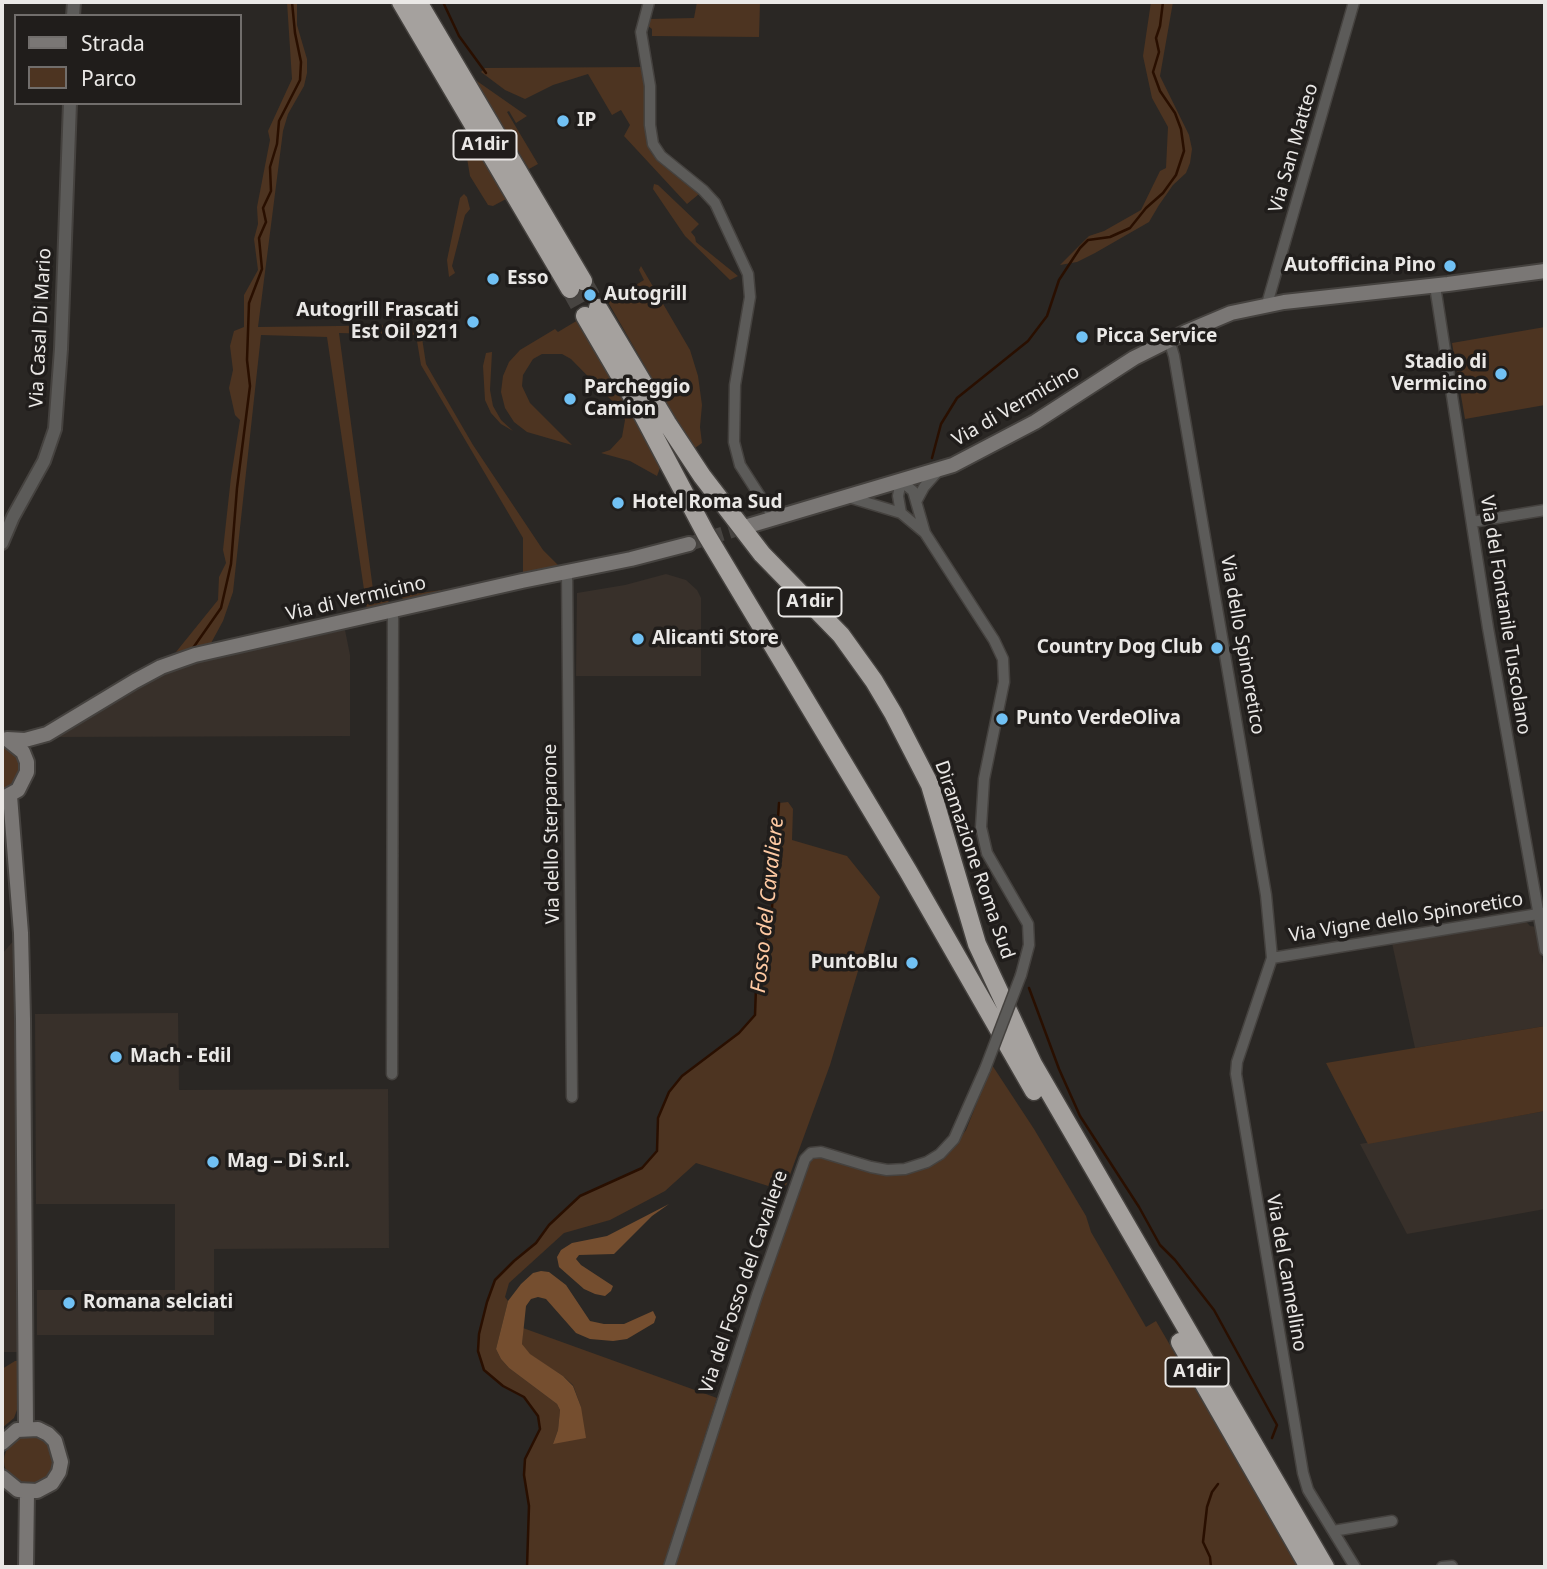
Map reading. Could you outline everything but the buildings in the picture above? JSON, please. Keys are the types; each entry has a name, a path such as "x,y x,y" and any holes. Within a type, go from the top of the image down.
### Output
{"highway":[{"name":"A1dir","path":"401,2 577,285 418,2"},
{"name":"Diramazione Roma Sud","path":"1309,1567 908,871 698,520 642,415 592,312 694,465 762,554 835,628 889,706 930,785 977,944 1033,1064 1325,1567"}],"main road":[{"name":"Via di Vermicino","path":"747,526 939,470 999,443 1127,362 1224,315 1267,304 1545,271"},
{"name":"Via di Vermicino","path":"3,737 25,740 47,734 123,687 178,661 689,544"},
{"name":"Via di Vermicino","path":"6,797 24,782 36,748 47,734"},
{"path":"3,737 16,744 23,752 27,772"},
{"path":"6,797 19,905 23,1011 26,1428"},
{"path":"2,1443 13,1432 26,1428 38,1429 51,1437 59,1448 61,1458 59,1472 52,1483 41,1490 27,1492 13,1488 2,1477"},
{"path":"26,1567 27,1492"}],"street":[{"path":"649,2 641,32 650,82 652,141 661,156 713,201 748,274 750,301 735,385 734,442 743,469 774,518"},
{"name":"Via San Matteo","path":"1267,304 1354,2"},
{"name":"Via Casal Di Mario","path":"2,543 44,461 55,429 61,349 70,105"},
{"name":"Via del Fontanile Tuscolano","path":"1435,286 1488,628 1542,913 1545,950"},
{"name":"Via dello Spinoretico","path":"1169,340 1174,356 1261,862 1272,958"},
{"path":"916,500 939,470"},
{"path":"901,513 898,502 901,481 911,488 925,533"},
{"path":"845,496 901,513 925,533"},
{"path":"1472,522 1545,510"},
{"name":"Via del Fosso del Cavaliere","path":"668,1567 805,1158 811,1153 821,1152 891,1170 926,1162 944,1151 954,1139 985,1069 1021,975 1029,945 1028,924 987,853 980,821 984,779 1003,690 1004,663 996,643 925,533"},
{"name":"Via dello Sterparone","path":"567,572 572,1097"},
{"path":"392,1074 393,611"},
{"name":"Via Vigne dello Spinoretico","path":"1272,958 1542,913"},
{"name":"Via del Cannellino","path":"1272,958 1237,1062 1236,1074 1303,1473 1308,1490 1355,1567"},
{"path":"1333,1531 1392,1521"}],"shaded area":[{"path":"666,574 686,580 701,598 701,676 576,676 577,593 625,585"},
{"path":"345,630 350,655 350,736 54,737 141,684 182,665"},
{"path":"1524,919 1530,926 1537,927 1545,977 1545,1026 1415,1048 1392,943"},
{"path":"15,939 19,1352 2,1352 2,954"},
{"path":"178,1013 179,1090 388,1089 389,1248 214,1249 214,1335 37,1335 37,1290 175,1290 175,1204 36,1204 35,1014"},
{"path":"1545,1111 1545,1209 1407,1234 1360,1144"},
{"path":"669,1204 652,1216 614,1254 579,1255 576,1259 613,1286 605,1296 584,1289 559,1267 557,1257 561,1250 572,1243 607,1236"},
{"path":"549,1272 566,1285 590,1321 624,1324 653,1311 656,1317 654,1323 627,1339 590,1339 576,1333 546,1299 531,1299 526,1306 522,1344 530,1354 573,1386 581,1407 586,1438 553,1444 560,1410 557,1404 509,1368 496,1349 508,1301 533,1273"}],"green space":[{"path":"287,2 297,2 297,25 307,59 307,73 304,86 288,114 283,131 258,327 420,325 426,364 434,378 473,445 543,550 558,565 556,570 523,577 523,538 421,365 416,335 339,333 374,597 404,590 406,595 513,580 404,603 402,597 389,597 388,607 367,610 327,337 261,335 233,592 223,621 210,645 176,652 218,600 219,577 226,563 223,550 240,420 235,415 229,388 233,370 230,346 234,331 244,327 244,295 258,270 254,239 258,224 257,207 270,140 268,131 292,79"},
{"path":"697,2 760,2 759,37 652,36 648,19 694,18"},
{"path":"1151,2 1173,2 1160,76 1189,135 1192,149 1190,163 1186,173 1173,185 1149,222 1077,262 1060,265 1089,236 1104,231 1141,210 1160,171 1166,168 1168,127 1152,98 1143,56"},
{"path":"642,67 646,141 652,154 660,162 699,194 687,204 624,136 630,125 621,110 612,115 588,74 553,85 525,99 505,90 481,72 485,68"},
{"path":"474,79 527,116 516,123 509,111 507,112 538,164 529,169"},
{"path":"467,132 506,199 493,206 488,205 470,176 463,134"},
{"path":"654,184 699,224 691,232 696,242 738,276 730,280 685,236 653,189"},
{"path":"464,194 470,209 465,215 452,266 455,273 449,277 447,260 460,198"},
{"path":"641,266 690,350 698,376 702,405 702,443 695,448 608,302 644,280 639,270"},
{"path":"578,320 641,427 660,468 657,476 630,461 601,453 610,450 622,437 625,420 622,411 571,359 562,354 542,354 533,359 523,375 522,386 530,403 572,445 527,432 514,422 505,408 501,392 503,376 509,362 520,350 555,329 558,332"},
{"name":"Stadio di Vermicino","path":"1545,327 1545,405 1465,419 1452,343"},
{"path":"492,352 490,390 493,406 501,420 513,431 501,424 491,413 485,400 483,366 486,353"},
{"path":"2,744 16,754 20,770 14,785 2,793"},
{"path":"788,802 793,809 792,840 847,856 880,897 830,1065 784,1191 696,1163 665,1191 610,1220 564,1233 509,1283 505,1297 508,1301 496,1349 509,1368 557,1404 560,1410 558,1430 553,1444 581,1407 573,1385 529,1354 522,1344 523,1328 717,1398 663,1567 527,1567 529,1506 524,1475 525,1459 540,1429 538,1417 524,1397 503,1386 484,1370 478,1351 487,1302 495,1280 536,1243 549,1225 580,1196 642,1168 657,1151 658,1118 669,1092 682,1076 739,1033 755,1015 756,988 765,951 776,872 779,803"},
{"path":"1545,1026 1545,1111 1368,1144 1326,1063"},
{"path":"992,1065 1086,1216 1091,1232 1146,1327 1156,1321 1299,1567 672,1567 784,1230 811,1159 820,1156 891,1175 912,1173 939,1161 966,1130"},
{"path":"18,1361 17,1410 14,1418 2,1428 2,1369"},
{"path":"29,1436 47,1443 54,1461 47,1479 29,1486 11,1479 4,1461 11,1443"}],"waterway":[{"path":"193,648 221,608 231,564 237,488 250,386 247,360 249,303 262,269 259,238 266,222 263,208 271,191 270,167 277,144 279,121 300,80 301,62 292,2"},
{"path":"443,2 459,36 486,73"},
{"path":"932,458 941,424 957,398 1028,341 1047,316 1059,280 1080,248 1088,240 1110,237 1130,228 1176,175 1184,151 1181,129 1153,72 1159,52 1156,38 1163,2"},
{"name":"Fosso del Cavaliere","path":"527,1567 529,1506 524,1475 525,1459 540,1429 538,1416 524,1397 503,1386 484,1370 478,1351 487,1302 495,1280 536,1243 549,1225 580,1196 642,1168 657,1151 658,1118 669,1092 682,1076 739,1033 755,1015 756,988 772,908 779,803"},
{"path":"1029,988 1059,1069 1080,1116 1139,1207 1160,1245 1214,1310 1277,1425 1272,1438"},
{"path":"1211,1567 1203,1542 1207,1507 1218,1484"}],"tunnel":[{"path":"583,281 598,308"},
{"path":"570,289 585,316"},
{"path":"689,544 748,526"}],"place":[{"name":"IP","path":"563,121"},
{"name":"Autofficina Pino","path":"1450,266"},
{"name":"Esso","path":"493,279"},
{"name":"Autogrill","path":"590,295"},
{"name":"Autogrill Frascati Est Oil 9211","path":"473,322"},
{"name":"Picca Service","path":"1082,337"},
{"name":"Stadio di Vermicino","path":"1501,374"},
{"name":"Parcheggio Camion","path":"570,399"},
{"name":"Hotel Roma Sud","path":"618,503"},
{"name":"Alicanti Store","path":"638,639"},
{"name":"Country Dog Club","path":"1217,648"},
{"name":"Punto VerdeOliva","path":"1002,719"},
{"name":"PuntoBlu","path":"912,963"},
{"name":"Mach - Edil","path":"116,1057"},
{"name":"Mag – Di S.r.l.","path":"213,1162"},
{"name":"Romana selciati","path":"69,1303"}]}
